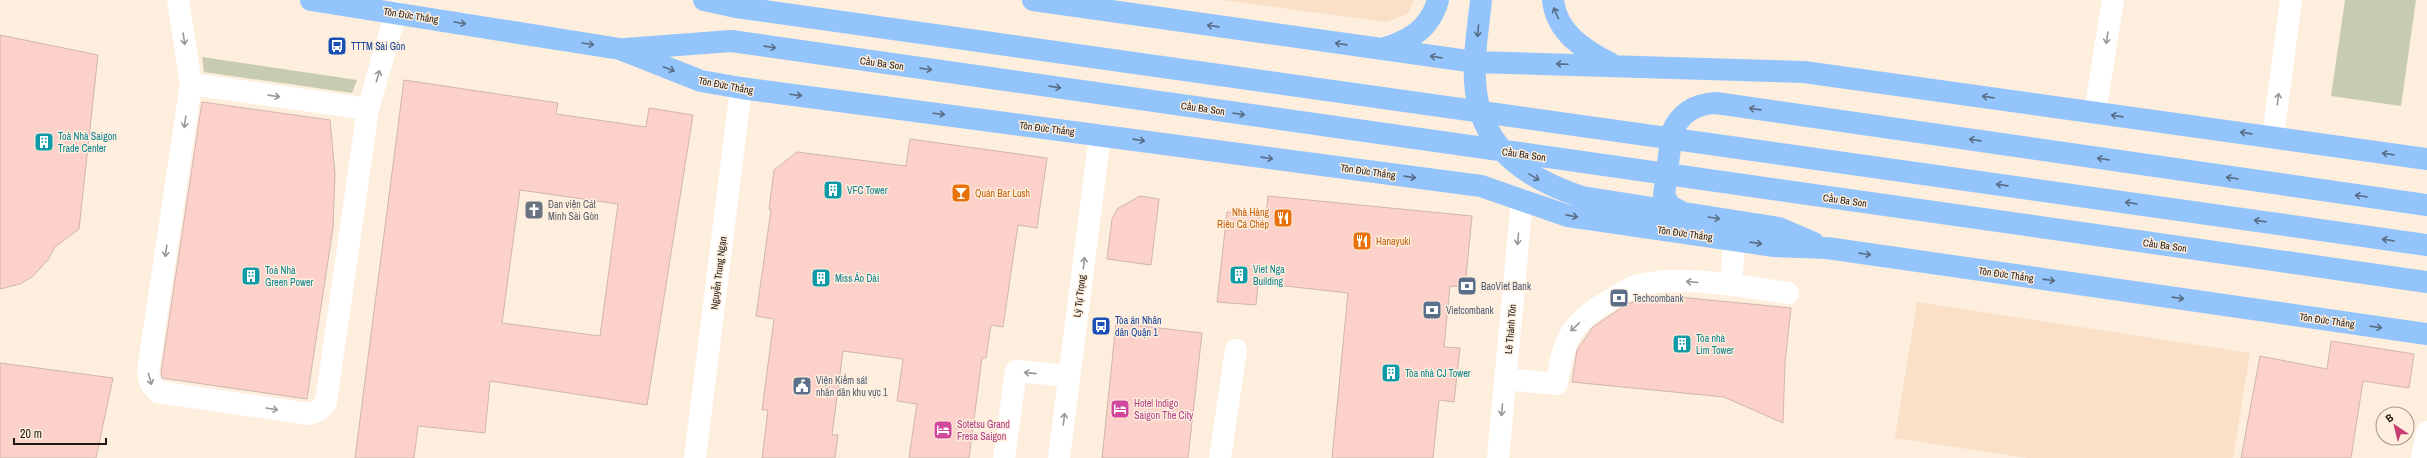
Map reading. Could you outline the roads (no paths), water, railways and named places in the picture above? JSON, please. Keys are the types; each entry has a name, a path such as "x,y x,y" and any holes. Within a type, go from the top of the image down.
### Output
{"main road":[{"name":"Tôn Đức Thắng","path":"311,0 396,12 620,49 701,81 741,88 1481,186 1568,216 1774,246 1827,248 2427,334"},
{"path":"704,0 736,7 2427,245"},
{"path":"1033,0 1380,50 1475,62 1804,72 2427,159"},
{"path":"1380,50 1403,43 1423,29 1438,0"},
{"path":"1480,0 1475,62 1476,92 1483,118 1492,138 1508,157 1528,173 1552,187 1582,197 1779,228 1827,248"},
{"path":"1553,0 1554,11 1567,33 1586,51 1615,66"},
{"name":"Cầu Ba Son","path":"620,49 731,42 2427,282"},
{"path":"1683,213 1669,205 1664,195 1672,132 1682,115 1698,105 1716,103 2427,206"}],"street":[{"path":"178,0 191,84 148,371 151,384 158,392 309,414 319,410 326,402 368,109 396,12"},
{"path":"2094,112 2113,0"},
{"path":"2273,137 2290,0"},
{"path":"191,84 368,109"},
{"name":"Nguyễn Trung Ngạn","path":"695,458 741,88"},
{"name":"Lý Tự Trọng","path":"1059,458 1100,135"},
{"name":"Lê Thánh Tôn","path":"1498,458 1522,200"},
{"path":"1731,285 1734,240"},
{"path":"1505,379 1557,384 1560,362 1570,332 1593,310 1635,286 1674,281 1731,285 1788,293"},
{"path":"1220,458 1236,350"},
{"path":"1004,458 1016,371 1069,376"},
{"path":"2422,458 2427,432"}],"place":[{"name":"TTTM Sài Gòn","path":"337,46"},
{"name":"Toà Nhà Saigon Trade Center","path":"44,142"},
{"name":"VFC Tower","path":"833,190"},
{"name":"Quán Bar Lush","path":"961,193"},
{"name":"Đan viện Cát Minh Sài Gòn","path":"534,210"},
{"name":"Nhà Hàng Riêu Cá Chép","path":"1283,218"},
{"name":"Hanayuki","path":"1362,241"},
{"name":"Viet Nga Building","path":"1239,275"},
{"name":"Toà Nhà Green Power","path":"251,276"},
{"name":"Miss Áo Dài","path":"821,278"},
{"name":"BaoViet Bank","path":"1467,286"},
{"name":"Techcombank","path":"1619,298"},
{"name":"Vietcombank","path":"1432,310"},
{"name":"Tòa án Nhân dân Quận 1","path":"1101,326"},
{"name":"Tòa nhà Lim Tower","path":"1682,344"},
{"name":"Tòa nhà CJ Tower","path":"1391,373"},
{"name":"Viện Kiểm sát nhân dân khu vực 1","path":"802,386"},
{"name":"Hotel Indigo Saigon The City","path":"1120,409"},
{"name":"Sotetsu Grand Fresa Saigon","path":"943,430"}]}
